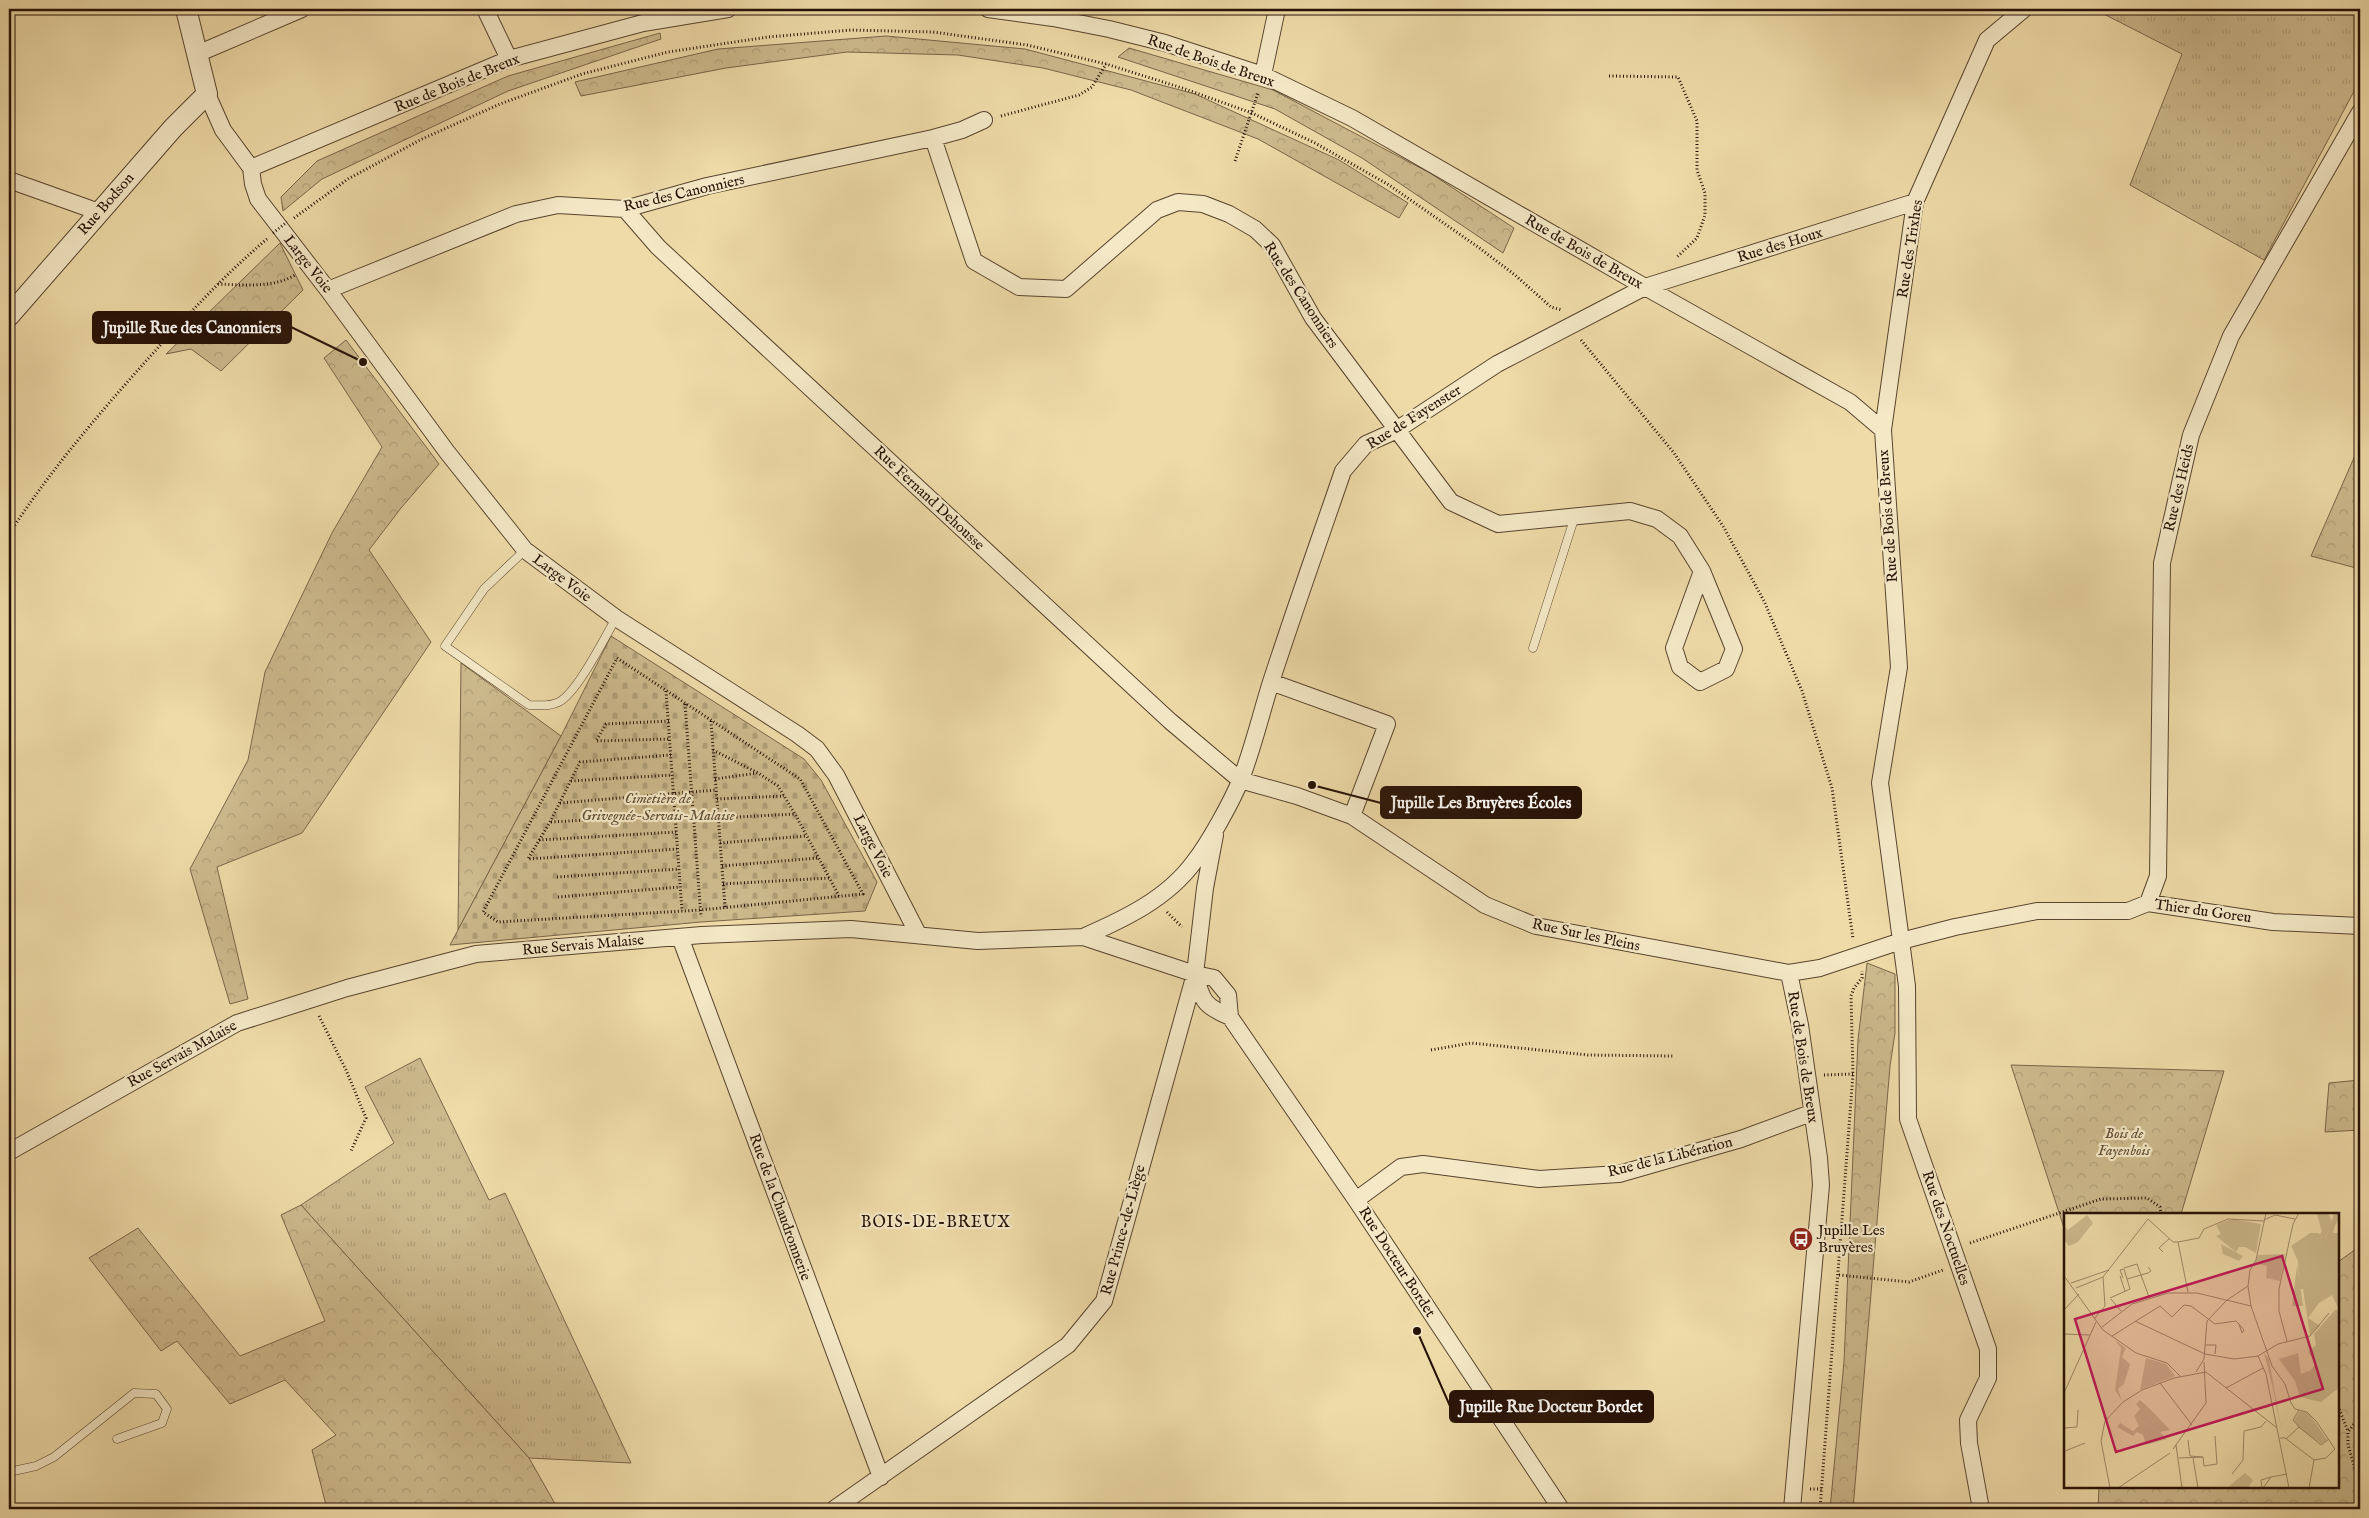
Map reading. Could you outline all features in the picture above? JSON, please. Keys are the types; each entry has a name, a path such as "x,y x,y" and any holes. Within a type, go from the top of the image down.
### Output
{"street":[{"path":"186,9 207,94 223,130 251,168"},
{"path":"197,54 302,9"},
{"path":"485,9 509,59"},
{"name":"Rue de Bois de Breux","path":"251,168 509,59 643,23 728,9"},
{"name":"Rue de Bois de Breux","path":"988,9 1053,18 1118,31 1165,43 1263,75 1352,118 1645,287 1850,402 1882,430 1899,667 1880,783 1901,941 1828,965 1789,973 1800,1025 1811,1113 1819,1158 1821,1185 1792,1509"},
{"path":"1263,75 1277,9"},
{"name":"Rue des Trixhes","path":"1882,430 1915,202 1987,40 2024,9"},
{"name":"Rue Bodson","path":"9,316 173,128 207,94"},
{"name":"Rue des Heids","path":"2148,903 2158,876 2162,563 2191,435 2232,336 2360,112"},
{"name":"Rue des Canonniers","path":"328,290 516,214 558,205 625,209 707,186 933,138 962,130 984,120"},
{"name":"Rue des Canonniers","path":"933,138 974,261 1019,287 1066,289 1157,210 1178,202 1203,204 1229,214 1255,229 1272,245 1313,318 1451,502 1498,524 1630,511 1657,519 1680,536 1702,571 1734,649 1726,669 1700,682 1680,666 1674,648 1702,571"},
{"name":"Large Voie","path":"251,168 253,184 258,199 328,290 446,452 525,550 616,618 797,734 817,749 836,775 918,934"},
{"path":"9,180 99,212"},
{"name":"Rue des Houx","path":"1645,287 1915,202"},
{"name":"Rue Fernand Dehousse","path":"625,209 658,247 1170,721 1240,780"},
{"name":"Rue de Fayenster","path":"1240,780 1271,682 1343,471 1366,444 1396,430 1497,364 1645,287"},
{"path":"1271,682 1386,724 1352,816"},
{"path":"1083,938 1123,920 1155,900 1178,881 1195,861 1240,780"},
{"name":"Rue Sur les Pleins","path":"1240,780 1297,796 1352,816 1485,906 1536,926 1789,973"},
{"path":"1195,974 1205,888 1217,823"},
{"name":"Thier du Goreu","path":"1901,941 1955,927 2037,911 2128,911 2148,903 2273,922 2360,926"},
{"name":"Rue Servais Malaise","path":"9,1152 236,1023 310,999 476,954 702,935 851,929 978,941 1083,938 1195,974"},
{"name":"Rue de la Chaudronnerie","path":"680,937 881,1477"},
{"name":"Rue des Noctuelles","path":"1901,941 1907,986 1908,1119 1988,1350 1988,1378 1968,1420 1969,1443 1981,1509"},
{"name":"Rue Docteur Bordet","path":"1195,974 1214,978 1228,995 1230,1017 1356,1200 1561,1509"},
{"name":"Rue Prince-de-Liège","path":"834,1509 1068,1345 1104,1301 1195,974"},
{"name":"Rue de la Libération","path":"1356,1200 1401,1167 1423,1164 1540,1179 1619,1174 1741,1139 1811,1113"}],"lane":[{"path":"1532,648 1575,516"},
{"path":"525,550 484,589 445,646 529,705 546,706 560,701 572,690 616,618"},
{"path":"9,1472 36,1466 54,1457 134,1393 156,1394 167,1410 162,1423 116,1438"}],"path":[{"path":"9,534 39,488 91,423 218,284 273,233 348,180 422,139 474,116 582,74 668,52 768,37 852,30 933,32 1026,45 1106,64 1182,88 1252,113 1315,143 1389,185 1515,275 1550,307"},
{"path":"984,120 1079,95 1092,88 1106,64"},
{"path":"1235,161 1263,75"},
{"path":"1609,76 1678,77 1697,121 1696,170 1705,193 1705,215 1697,238 1676,258"},
{"path":"218,284 256,284 285,281 309,266"},
{"path":"1585,345 1674,453 1723,526 1764,600 1802,691 1832,788 1853,936"},
{"path":"617,658 666,691 800,779 863,894 700,910 498,922 483,912 617,658"},
{"path":"666,691 682,911"},
{"path":"684,704 702,935"},
{"path":"668,721 606,724 596,741 670,739"},
{"path":"711,721 725,907"},
{"path":"713,750 758,773 778,786 839,896"},
{"path":"671,755 580,762 550,822 528,859 677,849"},
{"path":"715,779 758,773"},
{"path":"570,781 672,775"},
{"path":"560,803 716,790"},
{"path":"717,799 784,796"},
{"path":"719,818 795,814"},
{"path":"550,822 675,815"},
{"path":"539,840 676,832"},
{"path":"720,843 806,836"},
{"path":"722,866 818,858"},
{"path":"557,878 678,869"},
{"path":"723,884 829,878"},
{"path":"558,897 680,887"},
{"path":"1155,900 1189,934 1200,936"},
{"path":"1820,1509 1853,1074 1851,996"},
{"path":"310,999 346,1070 366,1118 351,1151"},
{"path":"1430,1050 1471,1043 1588,1055 1674,1056"},
{"path":"1806,1076 1853,1074"},
{"path":"1952,1249 2101,1198 2147,1198 2160,1207 2161,1213"},
{"path":"1839,1276 1909,1282 1958,1264"},
{"path":"2339,1409 2348,1432 2348,1445 2360,1486"},
{"path":"2348,1432 2360,1416"}],"green space":[{"path":"2094,9 2360,9 2360,80 2264,260 2130,185 2182,54"},
{"path":"660,33 661,39 508,91 322,179 283,211 281,197 317,161 508,76"},
{"path":"886,36 1025,49 1195,94 1339,160 1408,203 1399,218 1258,139 1131,90 1043,68 958,55 847,52 726,68 581,96 575,82 718,49"},
{"path":"1129,48 1273,90 1430,173 1514,228 1503,253 1362,158 1275,109 1118,57"},
{"path":"280,243 303,290 221,371 191,349 166,354"},
{"path":"346,340 439,464 401,508 369,550 431,642 302,833 217,867 248,999 230,1004 190,869 248,760 265,672 332,533 382,447 324,358"},
{"path":"2360,444 2360,569 2311,556"},
{"name":"Cimetière de Grivegnée-Servais-Malaise","path":"611,636 804,759 821,780 877,882 865,911 701,922 450,945 561,736"},
{"path":"461,663 561,736 458,930"},
{"path":"1867,963 1895,974 1895,1033 1890,1066 1853,1509 1830,1509 1844,1362 1858,1040"},
{"path":"420,1058 489,1200 505,1193 631,1463 529,1458 301,1205 394,1143 365,1087"},
{"name":"Bois de Fayenbois","path":"2011,1065 2224,1071 2181,1213 2064,1213 2064,1228"},
{"path":"2360,1080 2360,1130 2325,1132 2329,1083"},
{"path":"301,1205 529,1458 558,1509 327,1509 312,1450 336,1435 285,1380 230,1404 177,1341 161,1351 89,1258 138,1228 240,1356 325,1321 281,1215"},
{"path":"2360,1246 2360,1509 2098,1509 2099,1488 2339,1488 2339,1261"}],"place":[{"name":"Jupille Rue des Canonniers","path":"363,362"},
{"name":"Jupille Les Bruyères Écoles","path":"1312,785"},
{"name":"Jupille Les Bruyères","path":"1801,1239"},
{"name":"Jupille Rue Docteur Bordet","path":"1417,1331"}],"district":[{"name":"BOIS-DE-BREUX","path":"936,1223"}]}
